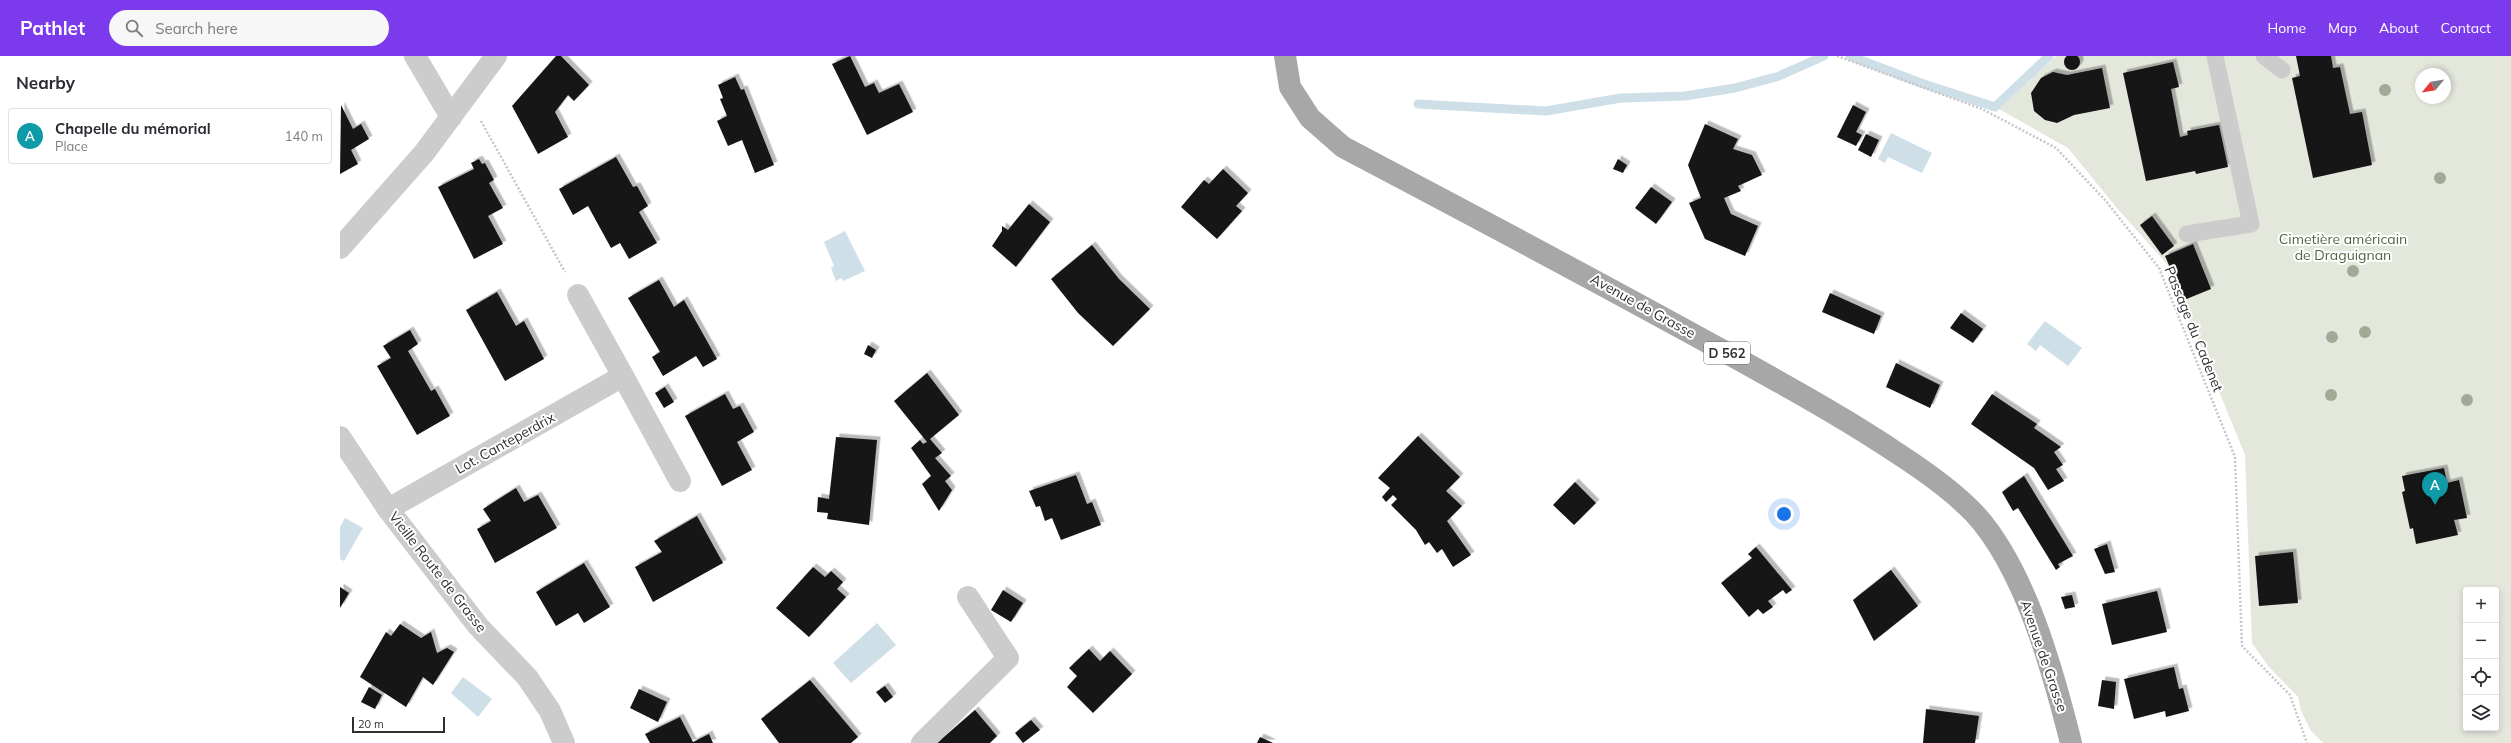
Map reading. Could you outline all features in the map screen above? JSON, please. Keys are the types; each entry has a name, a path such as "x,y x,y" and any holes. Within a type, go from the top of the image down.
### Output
{"main road":[{"name":"Avenue de Grasse","path":"1285,56 1290,87 1310,118 1343,147 1574,268 1844,418 1939,481 1979,520 2000,549 2029,605 2057,688 2071,743"}],"street":[{"path":"415,56 451,117"},
{"path":"340,248 424,153 496,56"},
{"path":"578,295 680,481"},
{"name":"Lot. Canteperdrix","path":"388,509 623,376"},
{"name":"Vieille Route de Grasse","path":"340,437 388,509 478,626 527,676 550,711 564,743"},
{"path":"922,743 1008,658 968,597"}],"lane":[{"path":"2187,234 2251,224 2214,56"},
{"path":"2264,56 2282,70"}],"path":[{"name":"Passage du Cadenet","path":"1836,56 1982,109 2056,148 2105,200 2160,268 2235,457 2242,646 2290,695 2307,743"},
{"path":"467,95 578,295"}],"green space":[{"name":"Cimetière américain de Draguignan","path":"2056,56 2511,56 2511,743 2323,743 2311,731 2301,711 2298,697 2269,667 2252,643 2245,455 2167,264 2116,207 2068,148 1999,109"}],"shaded area":[{"path":"1891,133 1932,153 1922,173 1888,157 1885,163 1878,159"},
{"path":"845,231 865,271 843,281 841,278 836,281 831,268 834,266 824,242"},
{"path":"2045,321 2082,348 2068,366 2040,345 2036,351 2027,344"},
{"path":"345,518 363,528 344,561 340,559 340,527"},
{"path":"877,623 896,645 851,683 833,663"},
{"path":"463,677 492,699 478,717 451,693"}],"building":[{"path":"2072,54 2078,56 2080,62 2078,68 2072,70 2066,68 2064,62 2066,56"},
{"path":"556,56 561,56 589,85 574,101 568,95 555,112 568,137 538,154 512,106"},
{"path":"850,56 865,87 874,83 879,93 899,84 913,112 867,135 832,64"},
{"path":"2296,56 2331,56 2333,68 2340,67 2350,114 2362,112 2372,165 2313,178 2292,78 2300,76"},
{"path":"2173,62 2179,87 2171,89 2180,137 2188,135 2187,131 2219,125 2228,167 2196,174 2195,171 2146,181 2123,73"},
{"path":"2102,68 2110,108 2074,115 2057,123 2045,120 2034,111 2031,93 2041,78 2053,72 2067,75"},
{"path":"735,77 741,90 744,89 774,165 755,173 742,140 728,146 717,121 727,116 720,99 723,98 718,85"},
{"path":"341,105 353,129 361,124 369,139 351,150 358,164 340,174"},
{"path":"1853,105 1866,112 1856,132 1862,135 1856,146 1837,137"},
{"path":"1705,124 1738,139 1733,149 1752,155 1762,175 1738,186 1741,191 1724,198 1731,214 1758,226 1745,256 1705,239 1689,203 1701,198 1688,165"},
{"path":"1866,134 1879,140 1871,157 1858,150"},
{"path":"616,157 633,187 637,186 648,206 639,212 657,243 629,259 620,243 611,248 588,206 573,215 559,189"},
{"path":"479,159 482,164 485,163 494,180 489,183 503,208 488,216 503,244 474,259 438,187 474,169 471,163"},
{"path":"1618,159 1627,165 1623,173 1613,169"},
{"path":"1223,169 1248,193 1236,206 1242,211 1217,239 1181,207 1204,180 1209,184"},
{"path":"1651,187 1672,202 1656,224 1635,208"},
{"path":"1029,204 1050,222 1016,267 992,246 1002,231 1002,226 1008,230"},
{"path":"2152,216 2174,246 2162,255 2140,225"},
{"path":"2193,244 2211,289 2184,300 2165,256"},
{"path":"1092,245 1119,279 1150,309 1113,346 1078,313 1051,279"},
{"path":"659,280 674,307 684,300 717,359 703,367 696,356 663,376 652,357 660,352 628,298"},
{"path":"497,292 516,326 524,321 544,359 505,381 466,310"},
{"path":"1830,293 1881,316 1874,334 1822,312"},
{"path":"1961,313 1983,329 1973,343 1950,328"},
{"path":"410,330 418,344 408,351 431,391 435,389 450,416 417,435 377,366 391,358 383,346"},
{"path":"868,345 876,350 872,358 864,354"},
{"path":"1896,363 1940,385 1930,408 1886,387"},
{"path":"927,373 959,415 930,439 942,453 935,458 951,476 945,481 952,490 939,511 922,484 931,476 911,448 920,440 923,444 927,442 894,401"},
{"path":"665,387 674,402 664,408 655,393"},
{"path":"725,394 733,409 740,406 754,432 737,442 752,470 722,486 685,416"},
{"path":"1992,394 2037,424 2034,428 2061,447 2054,452 2063,465 2056,469 2064,481 2048,490 2034,468 1971,424"},
{"path":"1418,436 1460,477 1446,491 1462,506 1447,521 1471,555 1453,567 1442,549 1437,553 1429,542 1425,545 1416,530 1391,505 1397,499 1393,495 1386,502 1382,497 1390,488 1378,478"},
{"path":"836,437 877,440 869,525 827,519 828,513 817,512 818,497 829,499"},
{"path":"2444,468 2447,483 2459,480 2467,518 2454,520 2458,535 2416,544 2413,528 2410,529 2402,492 2405,491 2402,476"},
{"path":"1076,475 1087,504 1092,502 1101,525 1061,540 1052,518 1045,521 1040,506 1036,507 1029,491"},
{"path":"2024,476 2073,556 2058,564 2060,567 2056,570 2018,508 2013,511 2002,492"},
{"path":"1575,482 1596,503 1574,525 1553,505"},
{"path":"516,488 524,502 538,495 557,528 495,563 477,529 491,521 483,509"},
{"path":"697,516 723,563 653,602 635,567 662,552 654,541"},
{"path":"2107,544 2115,572 2105,574 2094,549"},
{"path":"1756,547 1792,590 1786,594 1783,590 1768,601 1773,607 1763,614 1758,609 1749,617 1721,583 1752,558 1748,554"},
{"path":"2293,552 2298,603 2259,606 2255,556"},
{"path":"584,563 610,607 584,623 578,613 556,626 536,592"},
{"path":"813,567 825,577 831,571 843,582 837,589 846,597 809,637 776,608"},
{"path":"1891,570 1918,606 1874,641 1853,600"},
{"path":"340,587 349,593 340,608"},
{"path":"1003,590 1023,603 1011,622 991,610"},
{"path":"2157,591 2167,632 2112,645 2102,604"},
{"path":"2072,595 2075,607 2065,609 2061,597"},
{"path":"400,624 421,638 431,632 437,653 447,648 454,652 433,685 423,677 406,707 360,677 386,632 391,636"},
{"path":"1089,649 1100,661 1110,651 1132,674 1093,713 1067,687 1077,676 1069,668"},
{"path":"2174,667 2179,689 2183,688 2189,711 2166,717 2165,711 2134,719 2124,679"},
{"path":"810,680 858,737 851,743 779,743 761,719"},
{"path":"2102,680 2116,682 2114,709 2098,706"},
{"path":"885,686 893,697 885,703 876,692"},
{"path":"369,687 382,695 375,709 361,702"},
{"path":"639,689 667,702 658,722 630,708"},
{"path":"1926,709 1979,716 1975,743 1923,743"},
{"path":"975,710 997,736 990,743 937,743"},
{"path":"680,717 693,742 709,734 713,743 650,743 645,734"},
{"path":"1031,720 1040,730 1023,743 1015,733"},
{"path":"1260,737 1273,743 1257,743"}],"waterway":[{"path":"1418,104 1546,111 1621,98 1685,96 1735,88 1779,76 1824,56"},
{"path":"1850,56 1921,83 1995,107 2049,56"}],"place":[{"name":"Chapelle du mémorial","path":"2435,505"}]}
